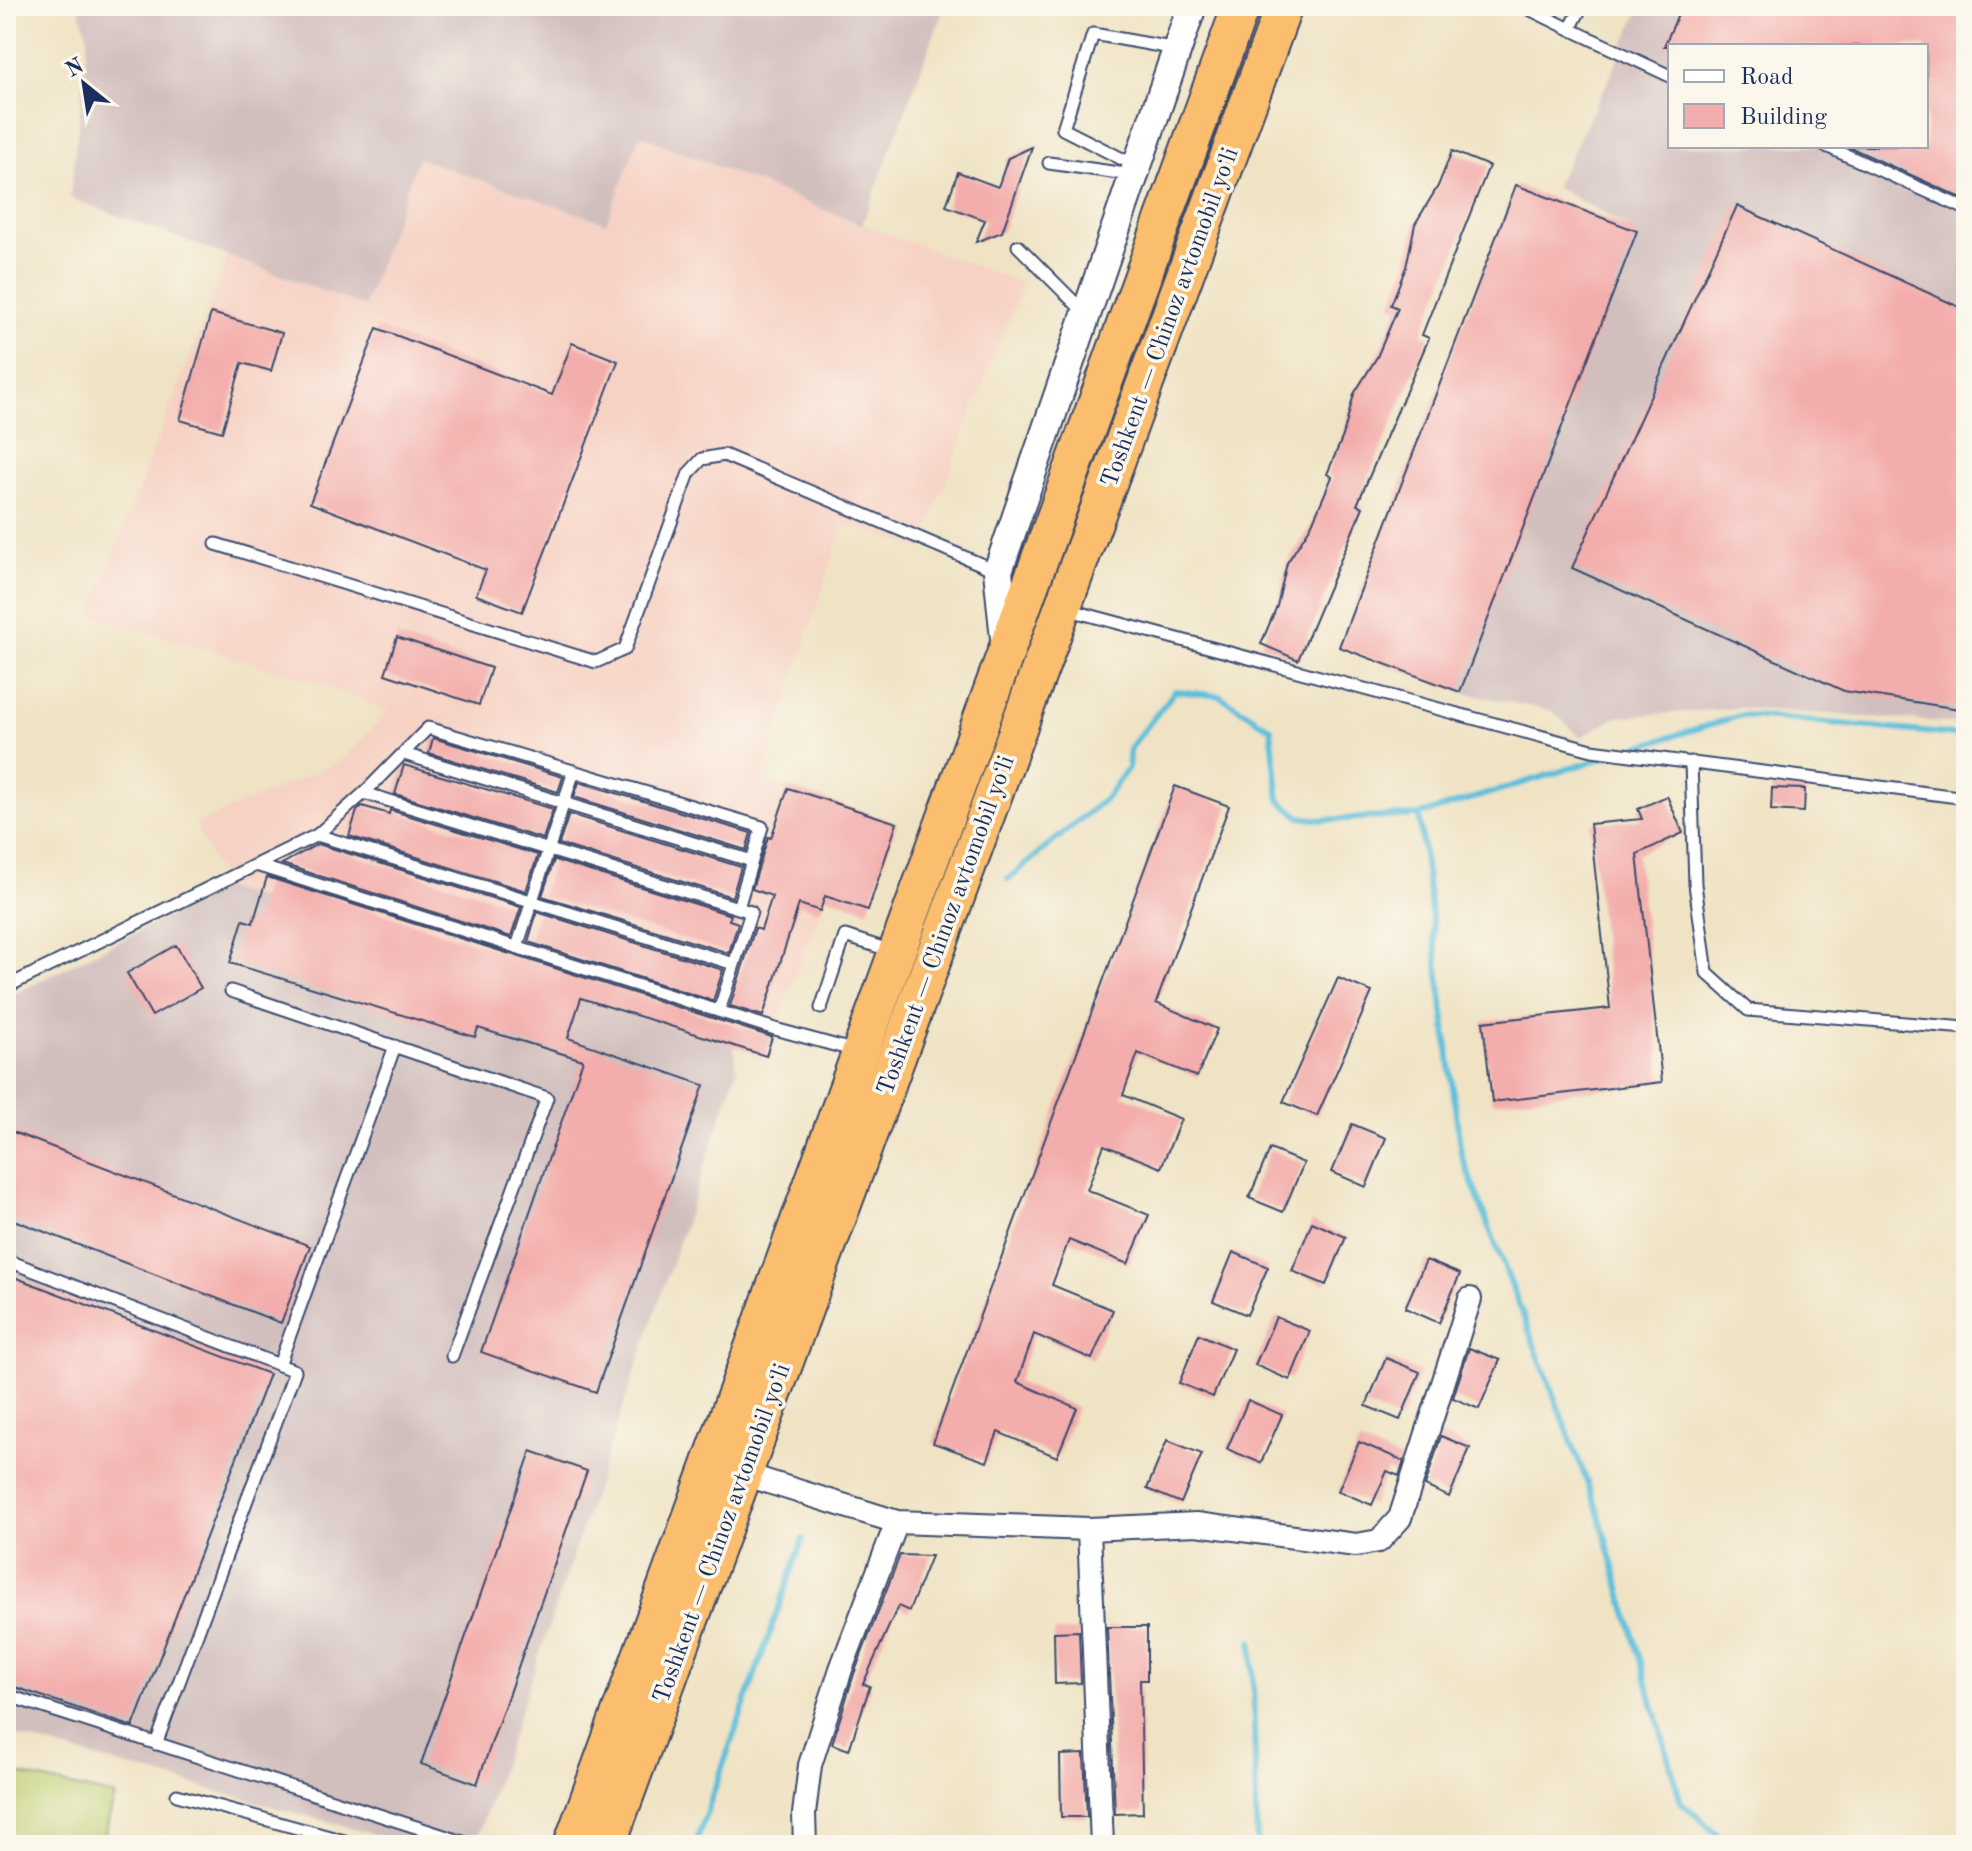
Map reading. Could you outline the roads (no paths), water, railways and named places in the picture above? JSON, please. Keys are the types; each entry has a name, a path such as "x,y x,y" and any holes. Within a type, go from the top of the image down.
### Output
{"highway":[{"name":"Toshkent — Chinoz avtomobil yoʻli","path":"572,1845 1241,6"},
{"name":"Toshkent — Chinoz avtomobil yoʻli","path":"607,1845 1284,6"},
{"path":"1192,139 1221,173"}],"street":[{"path":"1007,649 998,571 1190,7"},
{"path":"1156,113 1192,139"},
{"path":"743,1474 897,1522 1089,1529 1196,1524 1356,1545 1379,1541 1400,1518 1470,1299"},
{"path":"805,1845 804,1814 810,1765 841,1669 897,1522"},
{"path":"1089,1529 1102,1845"}],"lane":[{"path":"1523,6 1668,75"},
{"path":"1570,29 1582,6"},
{"path":"1135,171 1063,129 1093,34 1177,49"},
{"path":"1830,148 1966,209"},
{"path":"1049,163 1135,171"},
{"path":"1018,246 1085,313"},
{"path":"216,544 596,662 625,649 689,473 702,459 724,455 998,571"},
{"path":"1062,607 1605,752 1966,798"},
{"path":"6,987 317,835 428,728 762,827 738,908"},
{"path":"404,754 752,861"},
{"path":"1691,762 1695,884 1707,973 1748,1010 1966,1028"},
{"path":"517,947 574,771"},
{"path":"364,793 751,912 719,1011"},
{"path":"317,835 734,964"},
{"path":"256,865 719,1011 861,1052"},
{"path":"821,1008 845,936 896,953"},
{"path":"231,991 547,1098 452,1356"},
{"path":"279,1365 395,1046"},
{"path":"6,1260 295,1371 156,1744"},
{"path":"6,1695 472,1845"},
{"path":"177,1795 359,1845"}],"waterway":[{"path":"1008,879 1106,798 1128,768 1130,748 1175,691 1220,696 1271,729 1279,800 1300,817 1322,820 1419,815 1610,756"},
{"path":"1624,751 1742,715 1966,736"},
{"path":"1419,815 1461,1154 1598,1511 1681,1802 1720,1837 1749,1845"},
{"path":"695,1845 803,1539"},
{"path":"1252,1641 1257,1845"}]}
